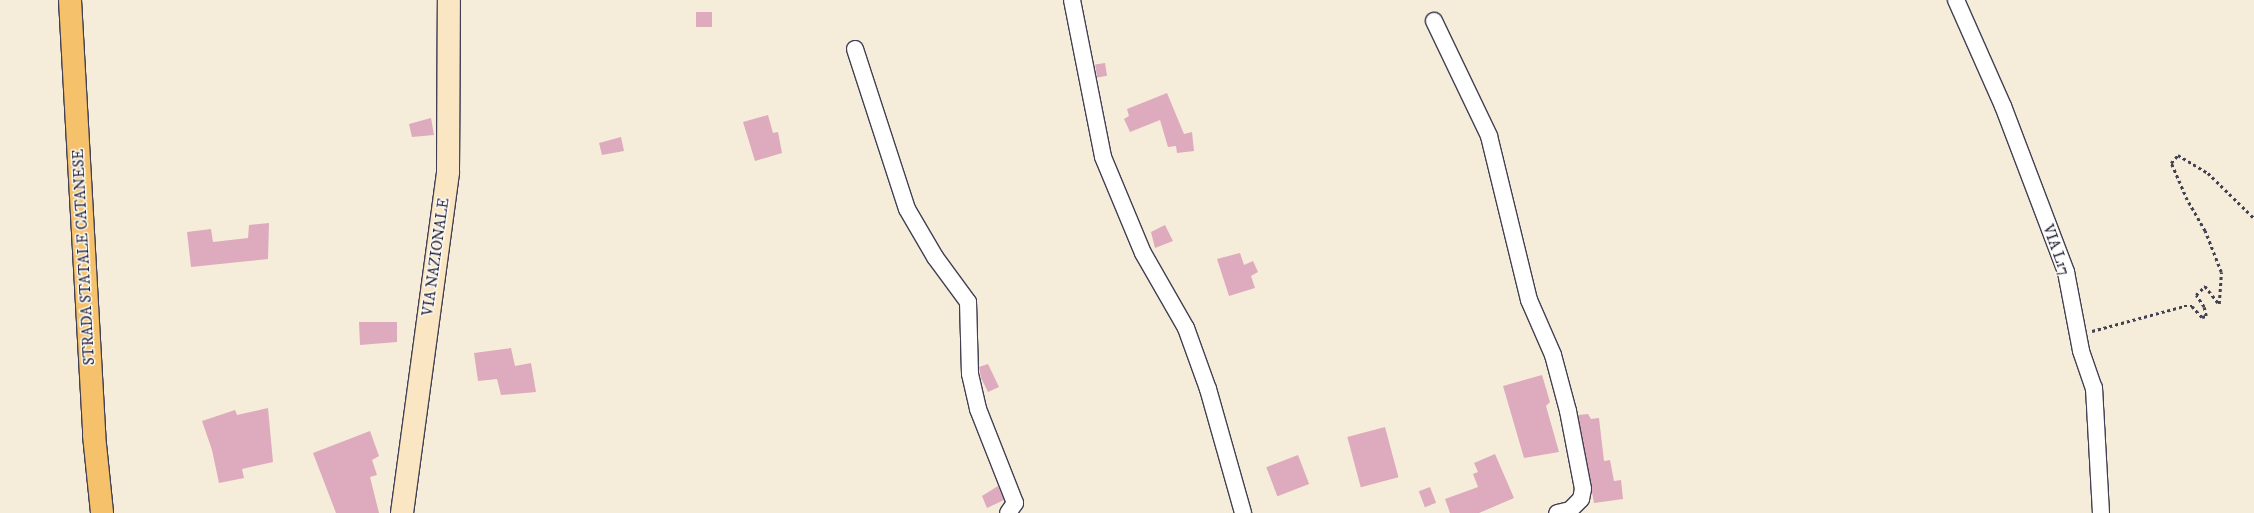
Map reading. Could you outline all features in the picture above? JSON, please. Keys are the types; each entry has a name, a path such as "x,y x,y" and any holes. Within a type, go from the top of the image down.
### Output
{"main road":[{"name":"STRADA STATALE CATANESE","path":"70,0 94,435 102,513"},
{"name":"VIA NAZIONALE","path":"402,513 448,172 449,0"}],"street":[{"path":"1072,0 1103,157 1143,253 1186,328 1208,389 1242,513"},
{"name":"VIA L17","path":"1956,0 2003,106 2066,272 2078,334 2094,388 2101,513"},
{"path":"1434,21 1489,136 1529,300 1553,355 1568,411 1583,489 1581,499 1570,510 1557,513"},
{"path":"855,49 907,209 935,257 968,302 970,374 978,409 1015,503 1008,513"}],"path":[{"path":"2078,334 2184,306 2192,306 2202,317 2206,316 2204,307 2196,295 2204,286 2219,304 2221,272 2205,231 2187,200 2171,163 2178,155 2208,173 2254,218"}],"building":[{"path":"696,12 712,12 712,27 696,27"},
{"path":"1105,63 1107,76 1097,77 1095,65"},
{"path":"1167,93 1184,134 1192,132 1194,151 1177,153 1176,146 1168,147 1160,120 1130,132 1124,119 1129,116 1127,109"},
{"path":"768,115 773,133 778,132 782,153 755,161 743,122"},
{"path":"431,118 434,135 412,137 409,124"},
{"path":"621,137 624,151 602,155 599,143"},
{"path":"269,223 268,259 191,267 187,232 211,229 213,242 248,238 249,225"},
{"path":"1165,225 1173,241 1155,248 1151,232"},
{"path":"1240,253 1244,265 1253,261 1258,272 1251,276 1255,288 1229,296 1217,259"},
{"path":"359,322 397,322 397,342 360,345"},
{"path":"511,348 515,366 531,363 536,392 501,395 497,379 478,381 474,353"},
{"path":"988,364 999,387 988,392 981,378 979,367"},
{"path":"1542,375 1550,402 1546,406 1559,452 1524,458 1503,386"},
{"path":"268,408 273,462 242,469 244,478 219,483 212,450 202,421 235,410 237,415"},
{"path":"1588,414 1591,419 1599,418 1604,461 1610,460 1614,481 1621,480 1623,499 1594,503 1578,415"},
{"path":"1385,427 1398,477 1361,487 1347,437"},
{"path":"370,431 379,456 372,460 377,475 370,477 379,513 336,513 313,453"},
{"path":"1495,454 1514,498 1479,513 1450,513 1445,499 1478,487 1473,474 1478,472 1474,463"},
{"path":"1298,455 1309,484 1277,496 1266,467"},
{"path":"998,486 1004,500 987,508 982,496"},
{"path":"1430,487 1436,503 1425,507 1419,491"}]}
